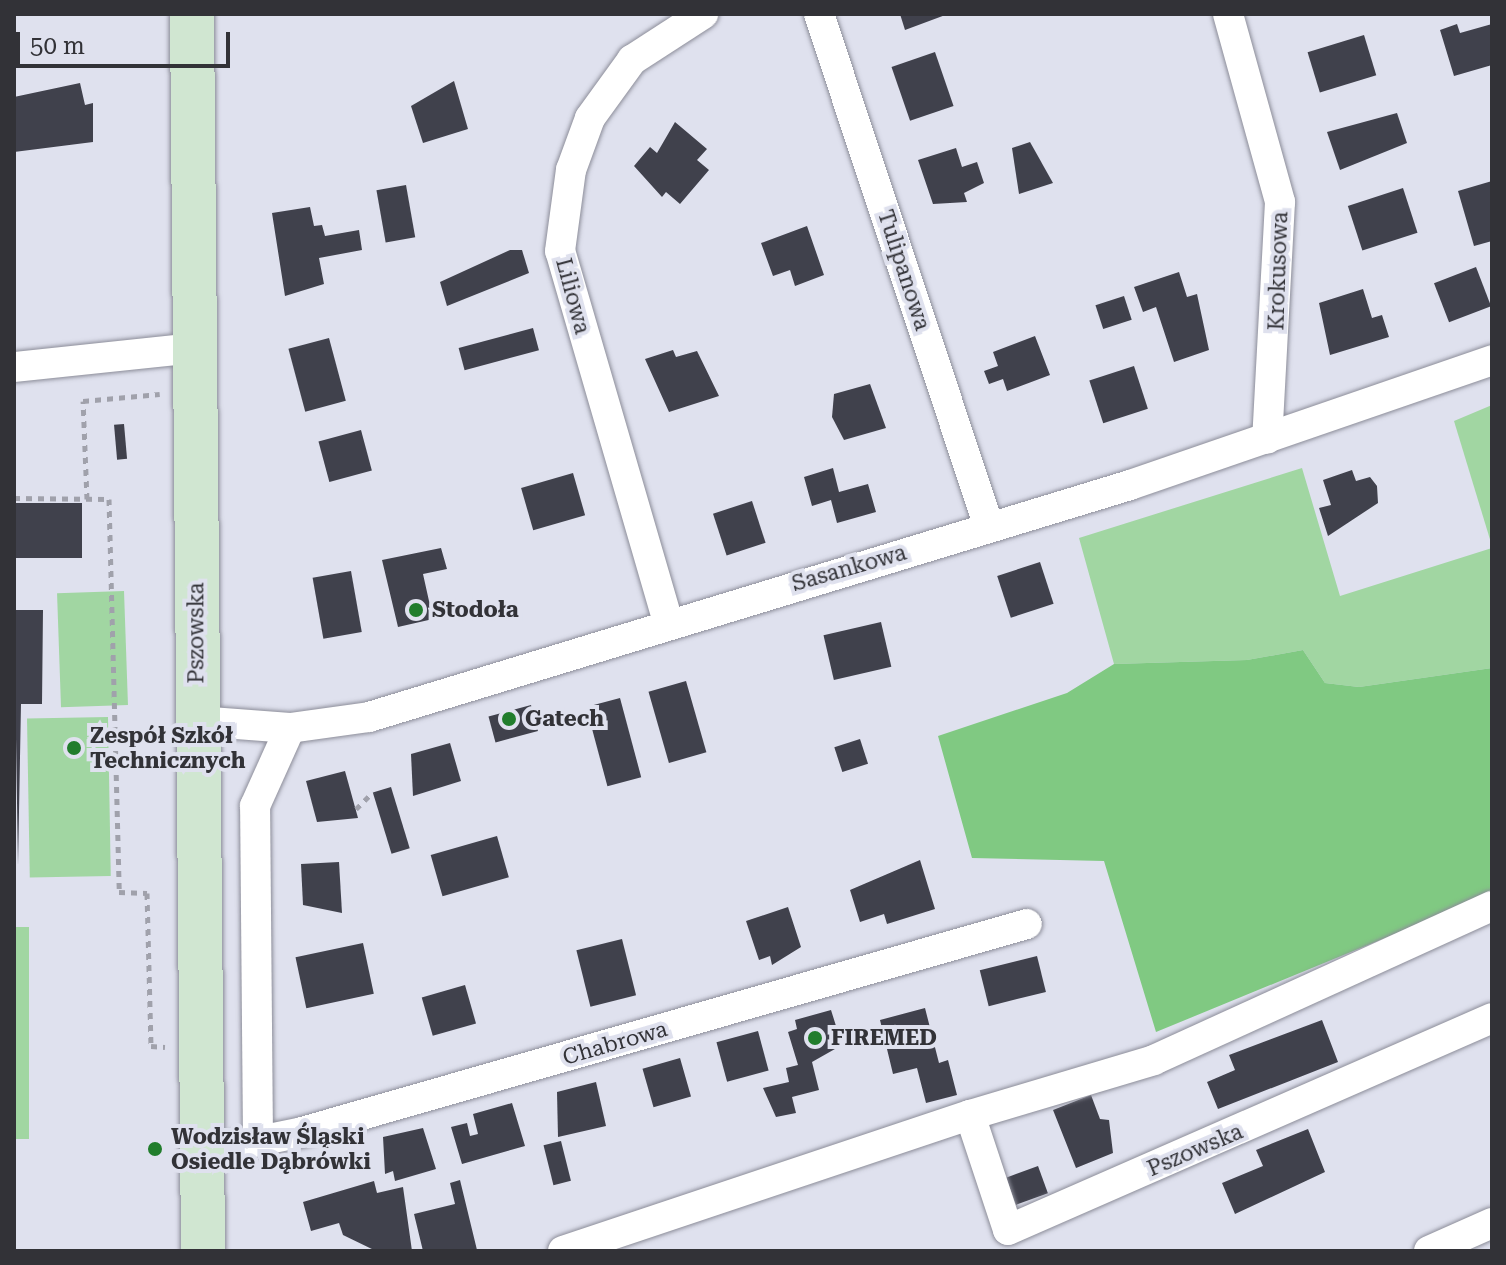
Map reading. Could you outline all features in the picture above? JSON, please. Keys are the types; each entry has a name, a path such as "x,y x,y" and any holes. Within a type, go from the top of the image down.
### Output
{"main road":[{"name":"Pszowska","path":"192,14 203,1251"}],"street":[{"name":"Liliowa","path":"668,622 560,251 571,170 590,118 632,60 703,14"},
{"name":"Tulipanowa","path":"819,14 989,527"},
{"name":"Krokusowa","path":"1228,14 1280,202 1267,439"},
{"path":"14,367 194,348"},
{"name":"Sasankowa","path":"197,721 290,728 369,717 1267,439 1492,360"},
{"path":"258,1140 255,806 290,728"},
{"path":"563,1251 970,1115 1154,1060 1492,906"},
{"name":"Chabrowa","path":"201,1153 258,1140 1027,924"},
{"name":"Pszowska","path":"970,1115 1008,1230 1492,1018"},
{"path":"1429,1251 1492,1223"}],"path":[{"path":"87,499 83,401 161,394"},
{"path":"14,498 109,499 119,892 147,893 151,1046 176,1047"},
{"path":"356,809 373,792"}],"green space":[{"path":"1492,405 1492,546 1454,421"},
{"path":"1302,468 1340,596 1492,548 1492,668 1359,687 1325,683 1303,650 1247,660 1114,664 1079,538"},
{"path":"124,591 128,705 61,707 57,593"},
{"path":"1303,650 1325,683 1359,687 1492,668 1492,894 1156,1032 1104,861 972,858 938,736 1067,693 1114,664 1247,660"},
{"path":"108,717 111,876 30,877 27,718"},
{"path":"14,927 29,927 29,1139 14,1139"}],"building":[{"path":"900,14 948,14 905,30"},
{"path":"1457,24 1460,33 1492,24 1492,65 1454,76 1440,30"},
{"path":"1364,35 1376,75 1320,92 1308,52"},
{"path":"935,52 954,106 910,121 892,67"},
{"path":"454,81 468,129 423,143 411,106"},
{"path":"80,83 85,105 93,103 93,142 14,152 14,97"},
{"path":"1397,113 1407,143 1340,170 1327,132"},
{"path":"675,122 707,149 697,160 709,170 680,204 666,192 662,197 634,166 650,147 657,153"},
{"path":"1030,142 1053,183 1019,194 1012,148"},
{"path":"956,148 962,167 977,162 984,183 964,193 967,202 933,204 918,160"},
{"path":"1492,181 1492,241 1474,246 1458,191"},
{"path":"406,185 415,237 386,242 376,190"},
{"path":"1403,188 1418,233 1362,251 1348,206"},
{"path":"310,207 314,226 322,225 325,236 359,230 362,250 319,258 324,284 285,296 272,213"},
{"path":"807,226 824,275 795,286 790,270 773,276 761,243"},
{"path":"510,250 522,250 529,273 447,306 440,282"},
{"path":"1476,267 1491,306 1449,322 1434,283"},
{"path":"1179,272 1187,297 1197,294 1209,350 1174,362 1156,307 1143,312 1134,287"},
{"path":"1363,289 1372,318 1382,315 1389,337 1330,355 1319,303"},
{"path":"1124,296 1132,320 1103,329 1095,305"},
{"path":"533,328 539,350 465,370 459,348"},
{"path":"1035,336 1050,375 1007,391 1003,379 989,384 984,371 998,366 993,352"},
{"path":"329,338 346,401 305,412 288,349"},
{"path":"673,350 676,357 697,351 719,396 669,412 645,359"},
{"path":"1134,366 1148,409 1103,423 1089,381"},
{"path":"870,384 886,428 844,440 832,417 834,394"},
{"path":"124,424 127,459 117,460 114,425"},
{"path":"361,430 372,471 329,482 318,441"},
{"path":"833,468 839,492 868,484 876,512 837,523 831,500 812,506 804,477"},
{"path":"1352,470 1356,481 1370,477 1377,486 1378,503 1328,536 1319,508 1331,505 1323,480"},
{"path":"573,473 585,515 533,530 521,488"},
{"path":"752,501 766,543 727,556 713,514"},
{"path":"14,503 82,503 82,558 14,558"},
{"path":"441,548 447,569 423,574 433,619 398,627 382,560"},
{"path":"1040,562 1054,604 1011,618 997,576"},
{"path":"351,571 362,632 323,639 313,578"},
{"path":"14,610 43,610 42,704 21,704 18,866"},
{"path":"881,622 891,667 834,680 824,635"},
{"path":"686,681 706,752 669,763 649,692"},
{"path":"620,698 641,777 607,786 586,707"},
{"path":"531,705 538,731 495,742 488,716"},
{"path":"860,739 868,764 842,772 834,747"},
{"path":"450,743 461,781 413,796 411,754"},
{"path":"345,771 358,818 317,822 306,781"},
{"path":"391,787 410,848 392,854 373,793"},
{"path":"497,836 509,877 443,896 431,855"},
{"path":"920,860 935,909 887,924 884,914 860,922 850,890"},
{"path":"339,862 342,913 303,905 301,864"},
{"path":"788,907 801,947 772,965 770,956 759,960 746,921"},
{"path":"622,939 636,995 590,1007 576,950"},
{"path":"363,943 374,994 306,1008 296,957"},
{"path":"1037,956 1046,992 989,1006 980,970"},
{"path":"465,985 476,1023 433,1036 422,997"},
{"path":"925,1008 939,1063 948,1060 957,1095 926,1103 917,1068 893,1074 880,1020"},
{"path":"831,1010 842,1045 812,1062 819,1090 792,1097 796,1113 776,1117 763,1088 789,1082 786,1068 798,1065 788,1032 797,1029 795,1020"},
{"path":"1322,1020 1338,1062 1218,1109 1207,1082 1235,1070 1229,1055"},
{"path":"758,1031 769,1071 727,1082 716,1042"},
{"path":"680,1058 691,1096 654,1107 643,1069"},
{"path":"596,1082 606,1126 558,1137 557,1092"},
{"path":"1091,1095 1100,1119 1109,1120 1113,1153 1076,1168 1053,1110"},
{"path":"512,1103 525,1146 462,1164 451,1127 467,1123 470,1136 478,1134 473,1114"},
{"path":"423,1128 436,1169 395,1181 393,1171 385,1174 383,1137"},
{"path":"1308,1129 1325,1172 1235,1214 1222,1183 1263,1166 1256,1150"},
{"path":"561,1141 571,1181 553,1185 544,1145"},
{"path":"1038,1166 1048,1193 1016,1205 1006,1178"},
{"path":"460,1180 477,1250 423,1251 414,1214 455,1204 450,1183"},
{"path":"374,1181 377,1193 403,1187 412,1251 376,1251 343,1235 339,1223 311,1231 303,1202"}],"place":[{"name":"Stodoła","path":"416,610"},
{"name":"Gatech","path":"509,719"},
{"name":"Zespół Szkół Technicznych","path":"74,748"},
{"name":"FIREMED","path":"815,1038"},
{"name":"Wodzisław Śląski Osiedle Dąbrówki","path":"155,1149"}]}
